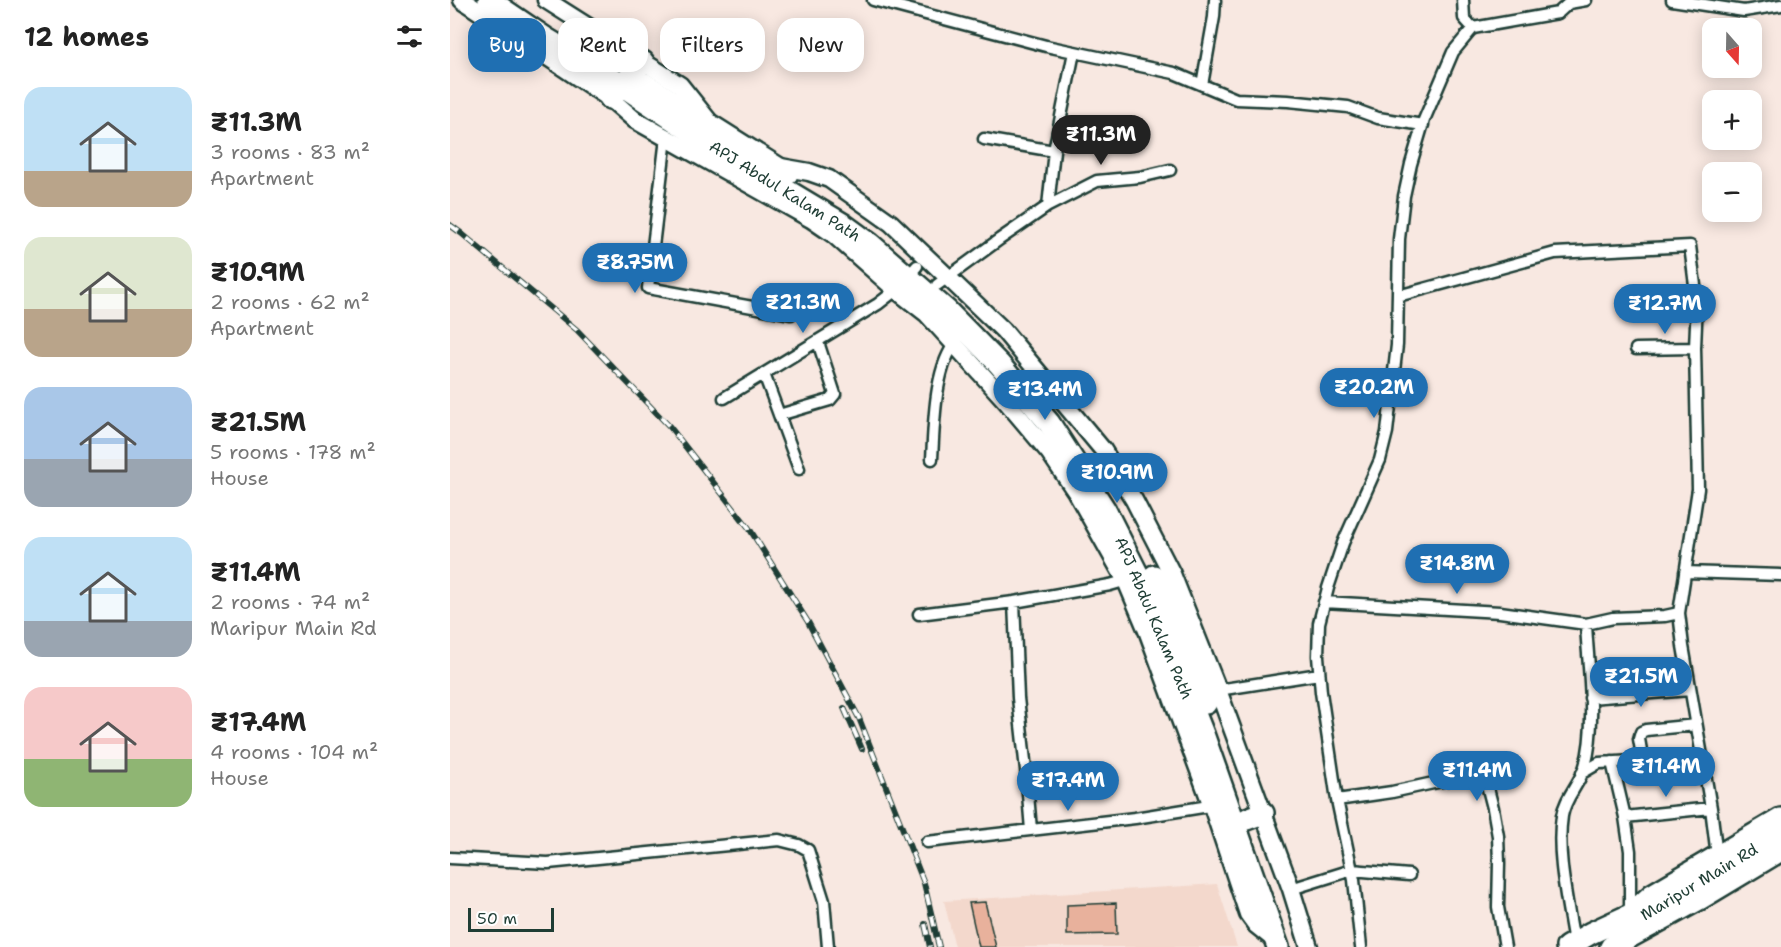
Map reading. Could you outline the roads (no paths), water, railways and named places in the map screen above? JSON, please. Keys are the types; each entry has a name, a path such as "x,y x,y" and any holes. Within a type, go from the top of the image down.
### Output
{"highway":[{"name":"APJ Abdul Kalam Path","path":"489,0 558,53"},
{"name":"APJ Abdul Kalam Path","path":"514,0 626,80 703,128 774,166 866,224 907,278 943,281 1045,398 1118,502 1148,578 1148,595 1200,725 1219,804 1282,945"},
{"name":"APJ Abdul Kalam Path","path":"598,72 626,80"},
{"name":"APJ Abdul Kalam Path","path":"703,128 797,204 844,225 870,244 947,311 960,337 999,364 1048,423 1084,490 1110,520 1176,622 1210,692 1215,725 1255,816 1282,945"},
{"path":"1575,946 1592,933 1630,915 1652,895 1781,819"},
{"path":"1611,947 1701,898 1781,850"}],"main road":[{"name":"Maripur Main Rd","path":"1575,946 1663,905 1781,833"}],"street":[{"path":"462,0 558,56"},
{"path":"546,0 626,80 635,120 797,204"},
{"path":"873,0 905,5 1046,46 1173,73 1236,99 1348,107 1377,118 1423,125"},
{"path":"1202,85 1215,0"},
{"path":"1463,0 1464,18 1473,28"},
{"path":"1361,947 1352,870 1337,800 1320,692 1319,623 1343,543 1380,460 1387,432 1394,376 1399,239 1404,196 1411,164 1423,125 1453,52 1473,28 1558,13 1569,3 1586,0"},
{"path":"1672,0 1744,11 1781,5"},
{"path":"1048,206 1054,151 1074,52"},
{"path":"626,80 680,86 703,128"},
{"path":"666,138 648,288 791,314"},
{"path":"984,139 1054,151"},
{"path":"774,166 809,172 829,179 891,223 943,281 1048,206 1096,181 1140,177 1170,170"},
{"path":"1398,296 1555,253 1690,246 1697,301 1695,348 1698,489 1679,613 1717,856"},
{"path":"724,398 878,304 907,278"},
{"path":"932,459 937,400 944,364 960,337"},
{"path":"779,416 834,397 834,389 818,342"},
{"path":"1636,349 1695,348"},
{"path":"764,374 799,469"},
{"path":"1685,572 1781,575"},
{"path":"919,614 1014,602 1148,578"},
{"path":"1014,602 1018,698 1031,830"},
{"path":"1324,602 1500,612 1586,624 1613,618 1665,616 1679,613"},
{"path":"1575,946 1563,868 1561,828 1565,804 1582,773 1590,738 1586,624"},
{"path":"1210,692 1319,674"},
{"path":"1590,698 1690,690"},
{"path":"1643,762 1641,732 1696,725"},
{"path":"1582,773 1599,763 1701,757"},
{"path":"1612,762 1625,817 1630,851 1630,915"},
{"path":"1337,800 1392,792 1461,777 1480,777 1486,781 1498,836 1498,907 1505,947"},
{"path":"927,843 1135,818 1219,804"},
{"path":"1625,817 1711,808"},
{"path":"1255,816 1292,889 1309,947"},
{"path":"450,858 548,863 779,840 808,850 824,901 828,947"},
{"path":"1292,889 1352,870 1409,875"}],"railway":[{"path":"450,225 577,330 670,427 749,528 808,622 859,718 924,883 939,947"},
{"path":"844,708 862,749"},
{"path":"925,924 930,947"}]}
